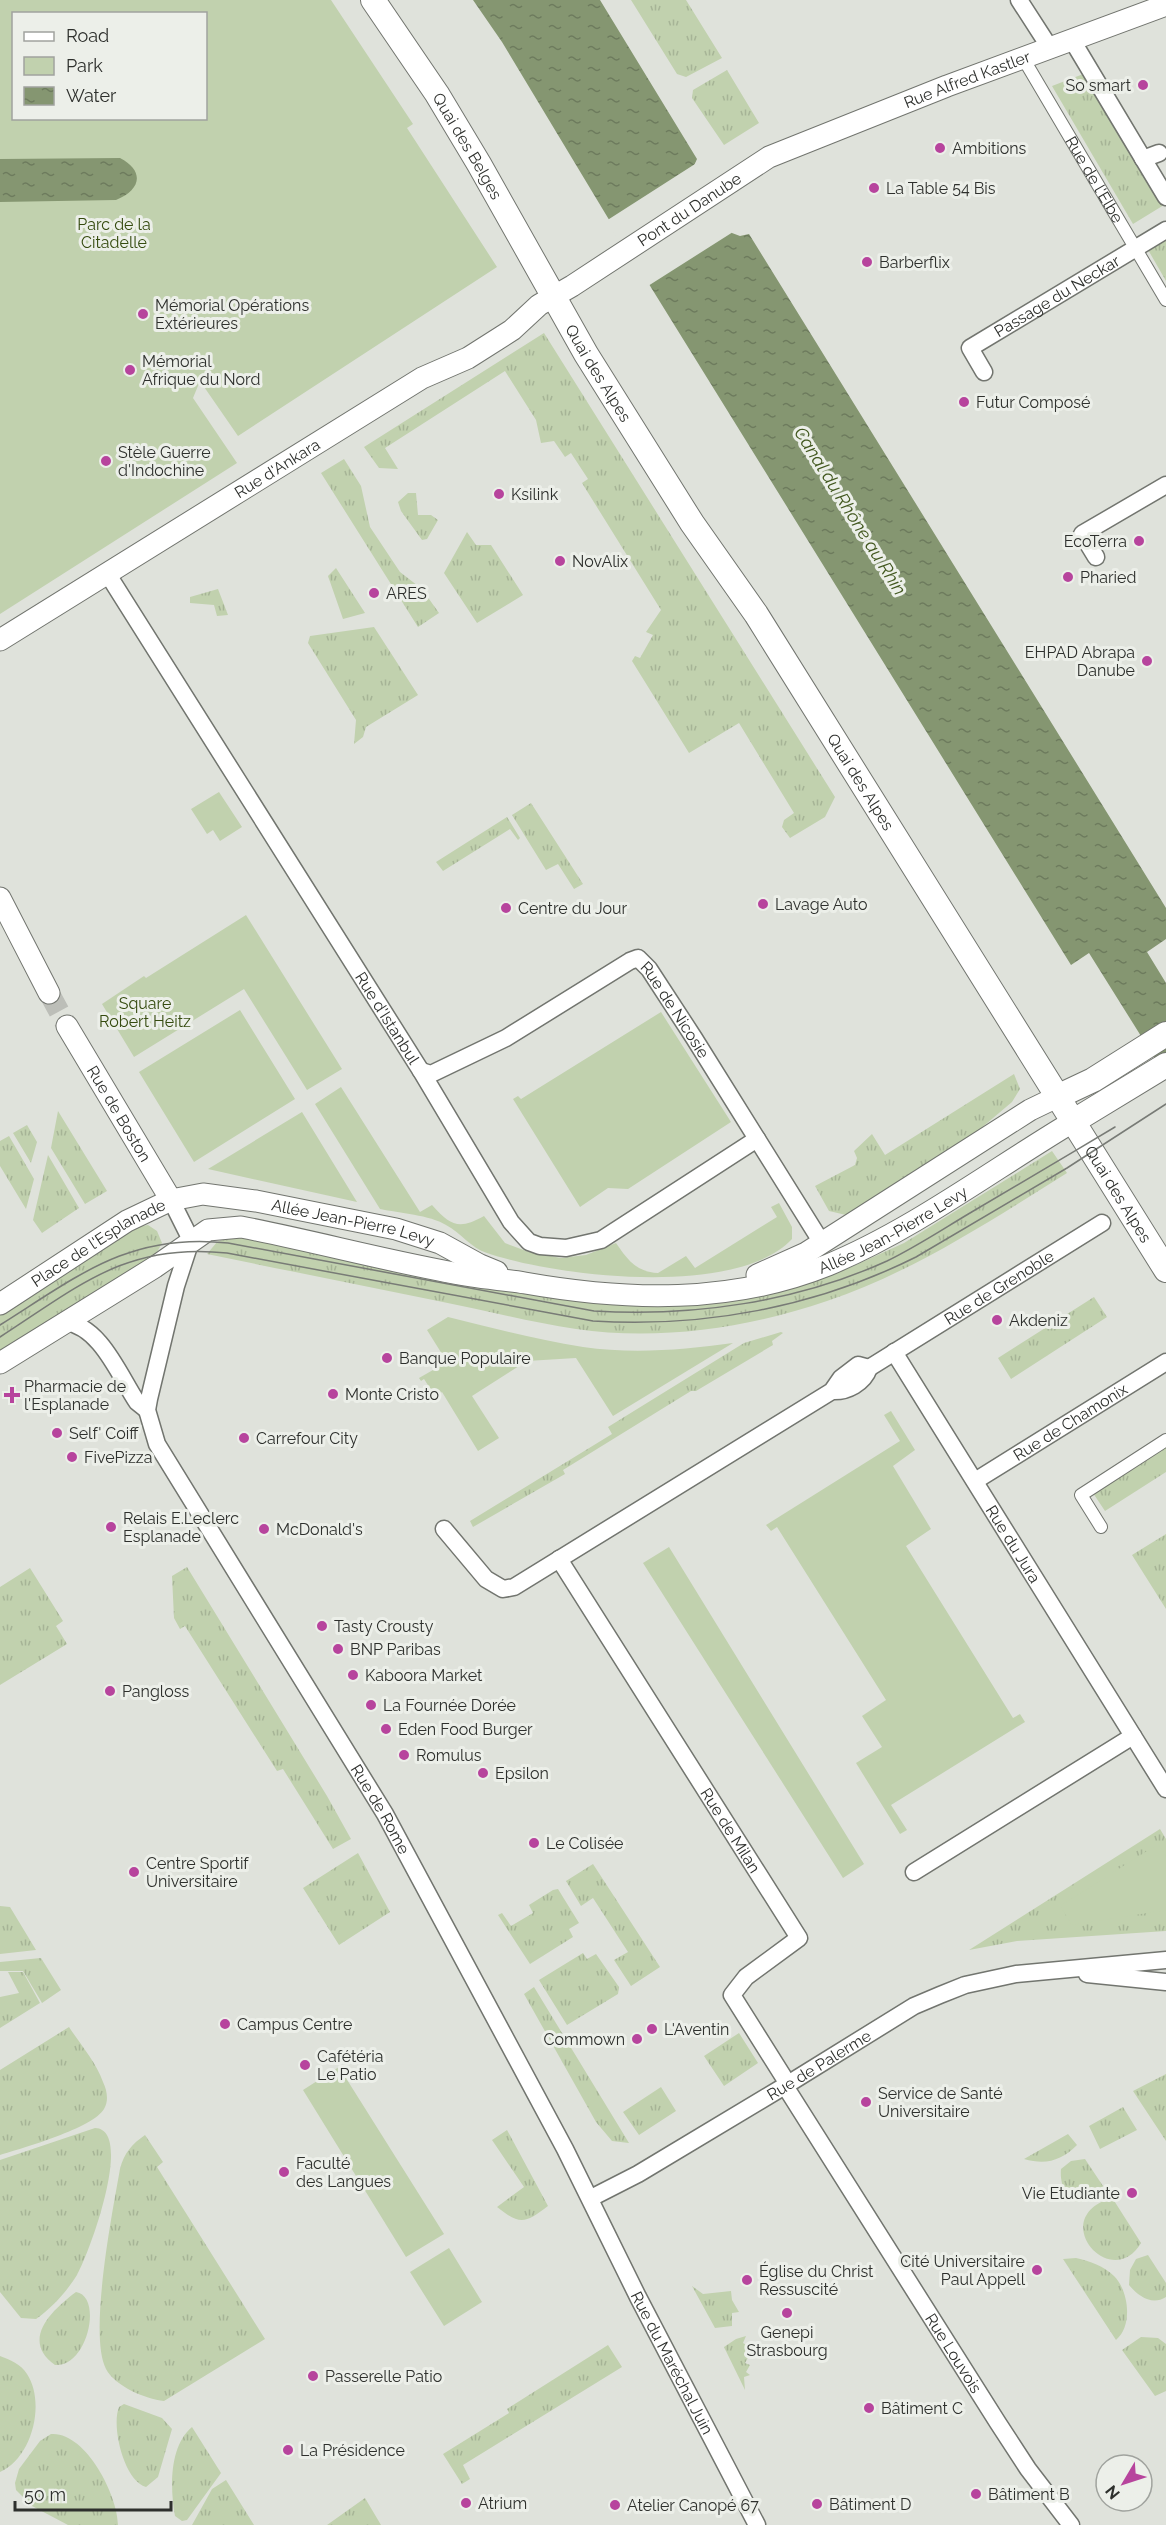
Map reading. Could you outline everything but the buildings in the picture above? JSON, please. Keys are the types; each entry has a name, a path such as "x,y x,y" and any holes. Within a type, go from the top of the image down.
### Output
{"main road":[{"name":"Quai des Belges","path":"373,0 437,94 554,297"},
{"name":"Quai des Alpes","path":"554,297 586,354 692,523 756,614 1166,1270"},
{"path":"1059,1096 1113,1068 1166,1034"},
{"path":"1074,1121 1166,1065"}],"street":[{"path":"1019,0 1050,48"},
{"name":"Rue Alfred Kastler","path":"769,157 1166,5"},
{"path":"1072,40 1151,156 1166,197"},
{"name":"Rue de l'Elbe","path":"1023,58 1166,300"},
{"name":"Pont du Danube","path":"554,297 769,157"},
{"name":"Passage du Neckar","path":"984,372 970,348 1166,230"},
{"name":"Rue d'Ankara","path":"0,640 422,378 468,358 512,330 539,305 554,297"},
{"path":"1096,557 1082,534 1166,485"},
{"name":"Rue d'Istanbul","path":"107,573 421,1071 511,1222 529,1242 540,1246 566,1248 601,1240 756,1139"},
{"path":"0,898 49,993"},
{"name":"Rue de Nicosie","path":"421,1071 431,1074 495,1043 638,958 649,969 822,1243"},
{"name":"Rue de Boston","path":"67,1026 171,1200"},
{"name":"Allée Jean-Pierre Levy","path":"694,1294 736,1284 769,1271 822,1243 1030,1110 1059,1096"},
{"name":"Allée Jean-Pierre Levy","path":"191,1240 208,1230 241,1227 471,1276 598,1294 653,1296 749,1288 793,1278 829,1264 897,1230 1074,1121"},
{"name":"Allée Jean-Pierre Levy","path":"171,1200 203,1194 221,1195 396,1229 440,1243 480,1265 525,1283"},
{"name":"Place de l'Esplanade","path":"9,1298 127,1221 171,1200 191,1240"},
{"name":"Rue de Grenoble","path":"894,1352 1102,1223"},
{"path":"64,1322 81,1325 92,1335 137,1402 147,1410 176,1286 191,1240"},
{"path":"0,1363 155,1267 191,1240"},
{"path":"444,1529 486,1579 503,1589 514,1587 832,1391 841,1378 858,1365 869,1368 894,1352"},
{"name":"Rue du Jura","path":"894,1352 1166,1789"},
{"name":"Rue de Chamonix","path":"975,1481 1166,1362"},
{"name":"Rue de Rome","path":"147,1410 153,1431 167,1463 274,1630 385,1814 591,2198"},
{"path":"1101,1527 1081,1495 1166,1440"},
{"name":"Rue de Milan","path":"559,1559 799,1938 746,1977 732,1995 787,2085"},
{"path":"914,1872 1133,1736"},
{"name":"Rue de Palerme","path":"591,2198 643,2171 900,2015 940,1995 988,1979 1109,1964 1166,1960"},
{"name":"Rue de Palerme","path":"1062,1971 1166,1982"},
{"name":"Rue Louvois","path":"787,2085 998,2423 1028,2469 1071,2525"},
{"name":"Rue du Maréchal Juin","path":"591,2198 638,2297 757,2525"}],"green space":[{"name":"Parc de la Citadelle","path":"0,0 331,0 413,124 407,128 497,267 238,436 200,381 193,398 237,463 0,614"},
{"path":"631,0 686,0 722,58 686,77 677,74"},
{"path":"727,70 759,123 724,145 692,98 693,90"},
{"path":"1086,73 1164,205 1133,224 1052,86"},
{"path":"1166,238 1166,281 1147,248"},
{"path":"544,333 835,797 825,817 790,838 782,827 784,820 794,813 739,723 689,753 632,661 635,656 640,658 653,635 646,632 661,610 582,483 588,479 571,453 565,457 554,441 541,443 536,420 505,371 385,448 398,469 379,468 364,447"},
{"path":"344,459 361,486 370,527 400,572 422,589 439,613 418,627 321,473"},
{"path":"408,493 416,493 418,515 431,515 438,520 427,539 422,540 401,511 398,502"},
{"path":"467,532 476,545 491,545 523,595 477,623 444,573"},
{"path":"336,568 365,613 343,619 328,576"},
{"path":"218,589 228,615 217,616 214,605 190,603 190,597"},
{"path":"374,627 418,695 366,727 363,737 354,744 356,720 308,643 310,636"},
{"path":"219,792 242,827 220,841 213,830 207,834 191,809"},
{"path":"531,803 583,884 574,889 558,864 546,870 512,815"},
{"path":"507,817 520,838 518,840 510,829 443,871 436,862"},
{"name":"Square Robert Heitz","path":"246,915 342,1069 307,1090 244,989 134,1057 102,1004"},
{"path":"240,1010 295,1099 194,1162 139,1072"},
{"path":"661,1012 731,1122 628,1189 608,1188 580,1207 513,1099 518,1096 521,1099"},
{"path":"1014,1074 1020,1089 1012,1102 967,1140 846,1215 829,1211 815,1186 855,1165 857,1158 854,1151 872,1134 885,1155"},
{"path":"341,1087 420,1212 432,1205 445,1218 456,1224 468,1223 484,1216 505,1243 529,1252 561,1258 586,1255 616,1243 628,1259 638,1267 650,1272 658,1273 686,1256 695,1268 777,1217 771,1207 779,1203 792,1227 792,1239 766,1258 731,1269 690,1276 600,1275 518,1262 487,1253 439,1222 380,1209 315,1104"},
{"path":"58,1111 107,1191 85,1204 51,1148"},
{"path":"302,1112 357,1202 208,1169"},
{"path":"27,1125 37,1142 31,1163 13,1133"},
{"path":"9,1136 34,1179 26,1209 0,1166 0,1141"},
{"path":"1052,1151 1067,1173 980,1227 890,1276 827,1301 797,1310 703,1330 639,1333 576,1329 207,1254 217,1242 238,1233 537,1295 618,1305 814,1280 849,1268 904,1243"},
{"path":"48,1155 79,1208 42,1233 33,1220"},
{"path":"148,1225 157,1231 162,1243 156,1254 0,1352 0,1312 136,1227"},
{"path":"1094,1297 1107,1317 1011,1379 998,1358"},
{"path":"448,1317 515,1334 602,1349 658,1350 733,1343 613,1416 576,1358 527,1361 472,1396 499,1438 478,1451 442,1392 435,1396 424,1379 421,1381 419,1378 447,1362 427,1330"},
{"path":"783,1333 772,1341 773,1345 696,1391 691,1391 563,1470 565,1474 473,1527 470,1521 612,1434 608,1427 744,1343"},
{"path":"891,1411 915,1450 893,1466 931,1529 906,1546 1013,1718 1020,1714 1025,1722 891,1805 907,1830 900,1834 856,1763 882,1747 862,1716 886,1700 777,1527 771,1531 766,1525 900,1441 884,1415"},
{"path":"1166,1447 1166,1472 1105,1511 1093,1493"},
{"path":"1166,1534 1166,1609 1132,1555"},
{"path":"669,1547 864,1864 843,1878 643,1563"},
{"path":"187,1567 351,1839 333,1849 283,1769 277,1771 185,1626 180,1629 174,1618 172,1576"},
{"path":"30,1568 63,1621 56,1626 67,1644 0,1685 0,1587"},
{"path":"1160,1829 1166,1839 1166,1931 1017,1941 969,1950"},
{"path":"1158,1844 1166,1856 1166,1910 1072,1925 1060,1906"},
{"path":"358,1853 390,1912 339,1945 303,1888"},
{"path":"593,1864 660,1967 631,1986 614,1960 628,1952 593,1898 581,1906 566,1881"},
{"path":"558,1889 579,1923 569,1929 573,1937 530,1964 498,1915 502,1913 511,1926 533,1913 529,1905"},
{"path":"0,1906 10,1907 36,1950 0,1954"},
{"path":"583,1953 587,1959 596,1954 619,1987 618,1994 567,2025 539,1980"},
{"path":"41,1958 61,1990 42,2003 23,1971 0,1971 0,1962"},
{"path":"8,1972 23,1972 40,2003 0,2028 0,1997 19,1993"},
{"path":"534,1987 629,2143 612,2141 596,2122 524,1994"},
{"path":"69,2027 92,2060 106,2088 107,2103 104,2109 97,2116 72,2130 0,2155 0,2070"},
{"path":"739,2033 758,2063 724,2086 704,2056"},
{"path":"339,2067 444,2234 406,2257 303,2090"},
{"path":"1166,2074 1166,2141 1133,2091"},
{"path":"661,2087 676,2111 639,2135 623,2112"},
{"path":"1123,2107 1137,2130 1100,2149 1089,2126"},
{"path":"95,2128 106,2134 111,2149 110,2170 99,2220 83,2263 69,2287 48,2310 36,2319 21,2318 0,2292 0,2160"},
{"path":"507,2130 548,2206 528,2219 518,2220 497,2207 524,2187 492,2140"},
{"path":"1068,2134 1077,2145 1065,2155 1039,2162 1024,2159"},
{"path":"145,2135 163,2162 157,2167 265,2339 164,2401 148,2398 116,2381 106,2369 101,2352 101,2301 104,2271 120,2169 129,2149"},
{"path":"1085,2159 1103,2186 1093,2198 1078,2202 1068,2196 1064,2190 1061,2169 1071,2161"},
{"path":"1108,2199 1113,2199 1141,2243 1129,2256 1115,2260 1102,2256 1091,2248 1084,2236 1084,2222 1091,2209"},
{"path":"449,2248 482,2302 444,2326 410,2272"},
{"path":"1148,2255 1166,2283 1166,2297 1161,2300 1146,2298 1129,2285 1130,2270 1136,2259"},
{"path":"1076,2258 1106,2269 1119,2282 1123,2290 1127,2318 1116,2340 1063,2259"},
{"path":"692,2286 703,2294 731,2291 732,2300 739,2312 732,2313 732,2326 715,2328"},
{"path":"76,2292 84,2296 89,2305 88,2331 76,2355 66,2363 55,2365 40,2346 40,2336 50,2316"},
{"path":"746,2336 743,2343 748,2346 744,2354 749,2356 745,2363 750,2365 746,2372 750,2375 744,2377 745,2390 724,2347"},
{"path":"1141,2337 1158,2338 1166,2344 1166,2391 1155,2396 1122,2350"},
{"path":"608,2345 622,2367 463,2465 470,2479 462,2484 443,2454 509,2413 507,2409"},
{"path":"0,2356 15,2363 27,2374 33,2386 35,2414 28,2442 11,2465 0,2472"},
{"path":"124,2404 162,2418 172,2429 158,2477 146,2487 138,2483 131,2475 121,2452 117,2416 119,2407"},
{"path":"192,2427 221,2473 187,2520 182,2521 175,2516 172,2493 173,2468 179,2445 184,2435"},
{"path":"51,2434 64,2436 76,2443 97,2467 112,2498 117,2512 118,2525 68,2525 32,2506 16,2490 15,2483 19,2469 40,2441"},
{"path":"226,2480 254,2525 192,2525 212,2489"},
{"path":"365,2498 381,2525 327,2525"}],"water":[{"name":"Canal du Rhône au Rhin","path":"473,0 600,0 697,159 693,168 732,233 740,236 749,234 1166,908 1166,939 1147,952 1166,983 1166,1076 1089,953 1071,965 608,218 502,42"},
{"path":"120,158 133,169 137,180 131,191 116,200 0,202 0,159"}],"pier":[{"path":"699,157 697,168 734,231 739,233 733,232 648,286 606,221 695,164"}],"tunnel":[{"path":"49,993 67,1026"}],"tram line":[{"path":"0,1337 80,1285 106,1272 132,1261 160,1254 192,1251 227,1253 593,1321 676,1321 759,1310 839,1289 916,1257 1067,1168 1166,1104"},
{"path":"0,1325 55,1290 106,1262 133,1251 162,1244 193,1241 228,1243 594,1311 669,1311 744,1304 817,1287 887,1261 1115,1127"}],"place":[{"name":"So smart","path":"1143,85"},
{"name":"Ambitions","path":"940,148"},
{"name":"La Table 54 Bis","path":"874,188"},
{"name":"Barberflix","path":"867,262"},
{"name":"Mémorial Opérations Extérieures","path":"143,314"},
{"name":"Mémorial Afrique du Nord","path":"130,370"},
{"name":"Futur Composé","path":"964,402"},
{"name":"Stèle Guerre d'Indochine","path":"106,461"},
{"name":"Ksilink","path":"499,494"},
{"name":"EcoTerra","path":"1139,541"},
{"name":"NovAlix","path":"560,561"},
{"name":"Pharied","path":"1068,577"},
{"name":"ARES","path":"374,593"},
{"name":"EHPAD Abrapa Danube","path":"1147,661"},
{"name":"Lavage Auto","path":"763,904"},
{"name":"Centre du Jour","path":"506,908"},
{"name":"Akdeniz","path":"997,1320"},
{"name":"Banque Populaire","path":"387,1358"},
{"name":"Monte Cristo","path":"333,1394"},
{"name":"Pharmacie de l'Esplanade","path":"12,1395"},
{"name":"Self' Coiff","path":"57,1433"},
{"name":"Carrefour City","path":"244,1438"},
{"name":"FivePizza","path":"72,1457"},
{"name":"Relais E.Leclerc Esplanade","path":"111,1527"},
{"name":"McDonald's","path":"264,1529"},
{"name":"Tasty Crousty","path":"322,1626"},
{"name":"BNP Paribas","path":"338,1649"},
{"name":"Kaboora Market","path":"353,1675"},
{"name":"Pangloss","path":"110,1691"},
{"name":"La Fournée Dorée","path":"371,1705"},
{"name":"Eden Food Burger","path":"386,1729"},
{"name":"Romulus","path":"404,1755"},
{"name":"Epsilon","path":"483,1773"},
{"name":"Le Colisée","path":"534,1843"},
{"name":"Centre Sportif Universitaire","path":"134,1872"},
{"name":"Campus Centre","path":"225,2024"},
{"name":"L'Aventin","path":"652,2029"},
{"name":"Commown","path":"637,2039"},
{"name":"Cafétéria Le Patio","path":"305,2065"},
{"name":"Service de Santé Universitaire","path":"866,2102"},
{"name":"Faculté des Langues","path":"284,2172"},
{"name":"Vie Etudiante","path":"1132,2193"},
{"name":"Cité Universitaire Paul Appell","path":"1037,2270"},
{"name":"Église du Christ Ressuscité","path":"747,2280"},
{"name":"Genepi Strasbourg","path":"787,2313"},
{"name":"Passerelle Patio","path":"313,2376"},
{"name":"Bâtiment C","path":"869,2408"},
{"name":"La Présidence","path":"288,2450"},
{"name":"Bâtiment B","path":"976,2494"},
{"name":"Atrium","path":"466,2503"},
{"name":"Bâtiment D","path":"817,2504"},
{"name":"Atelier Canopé 67","path":"615,2505"}]}
